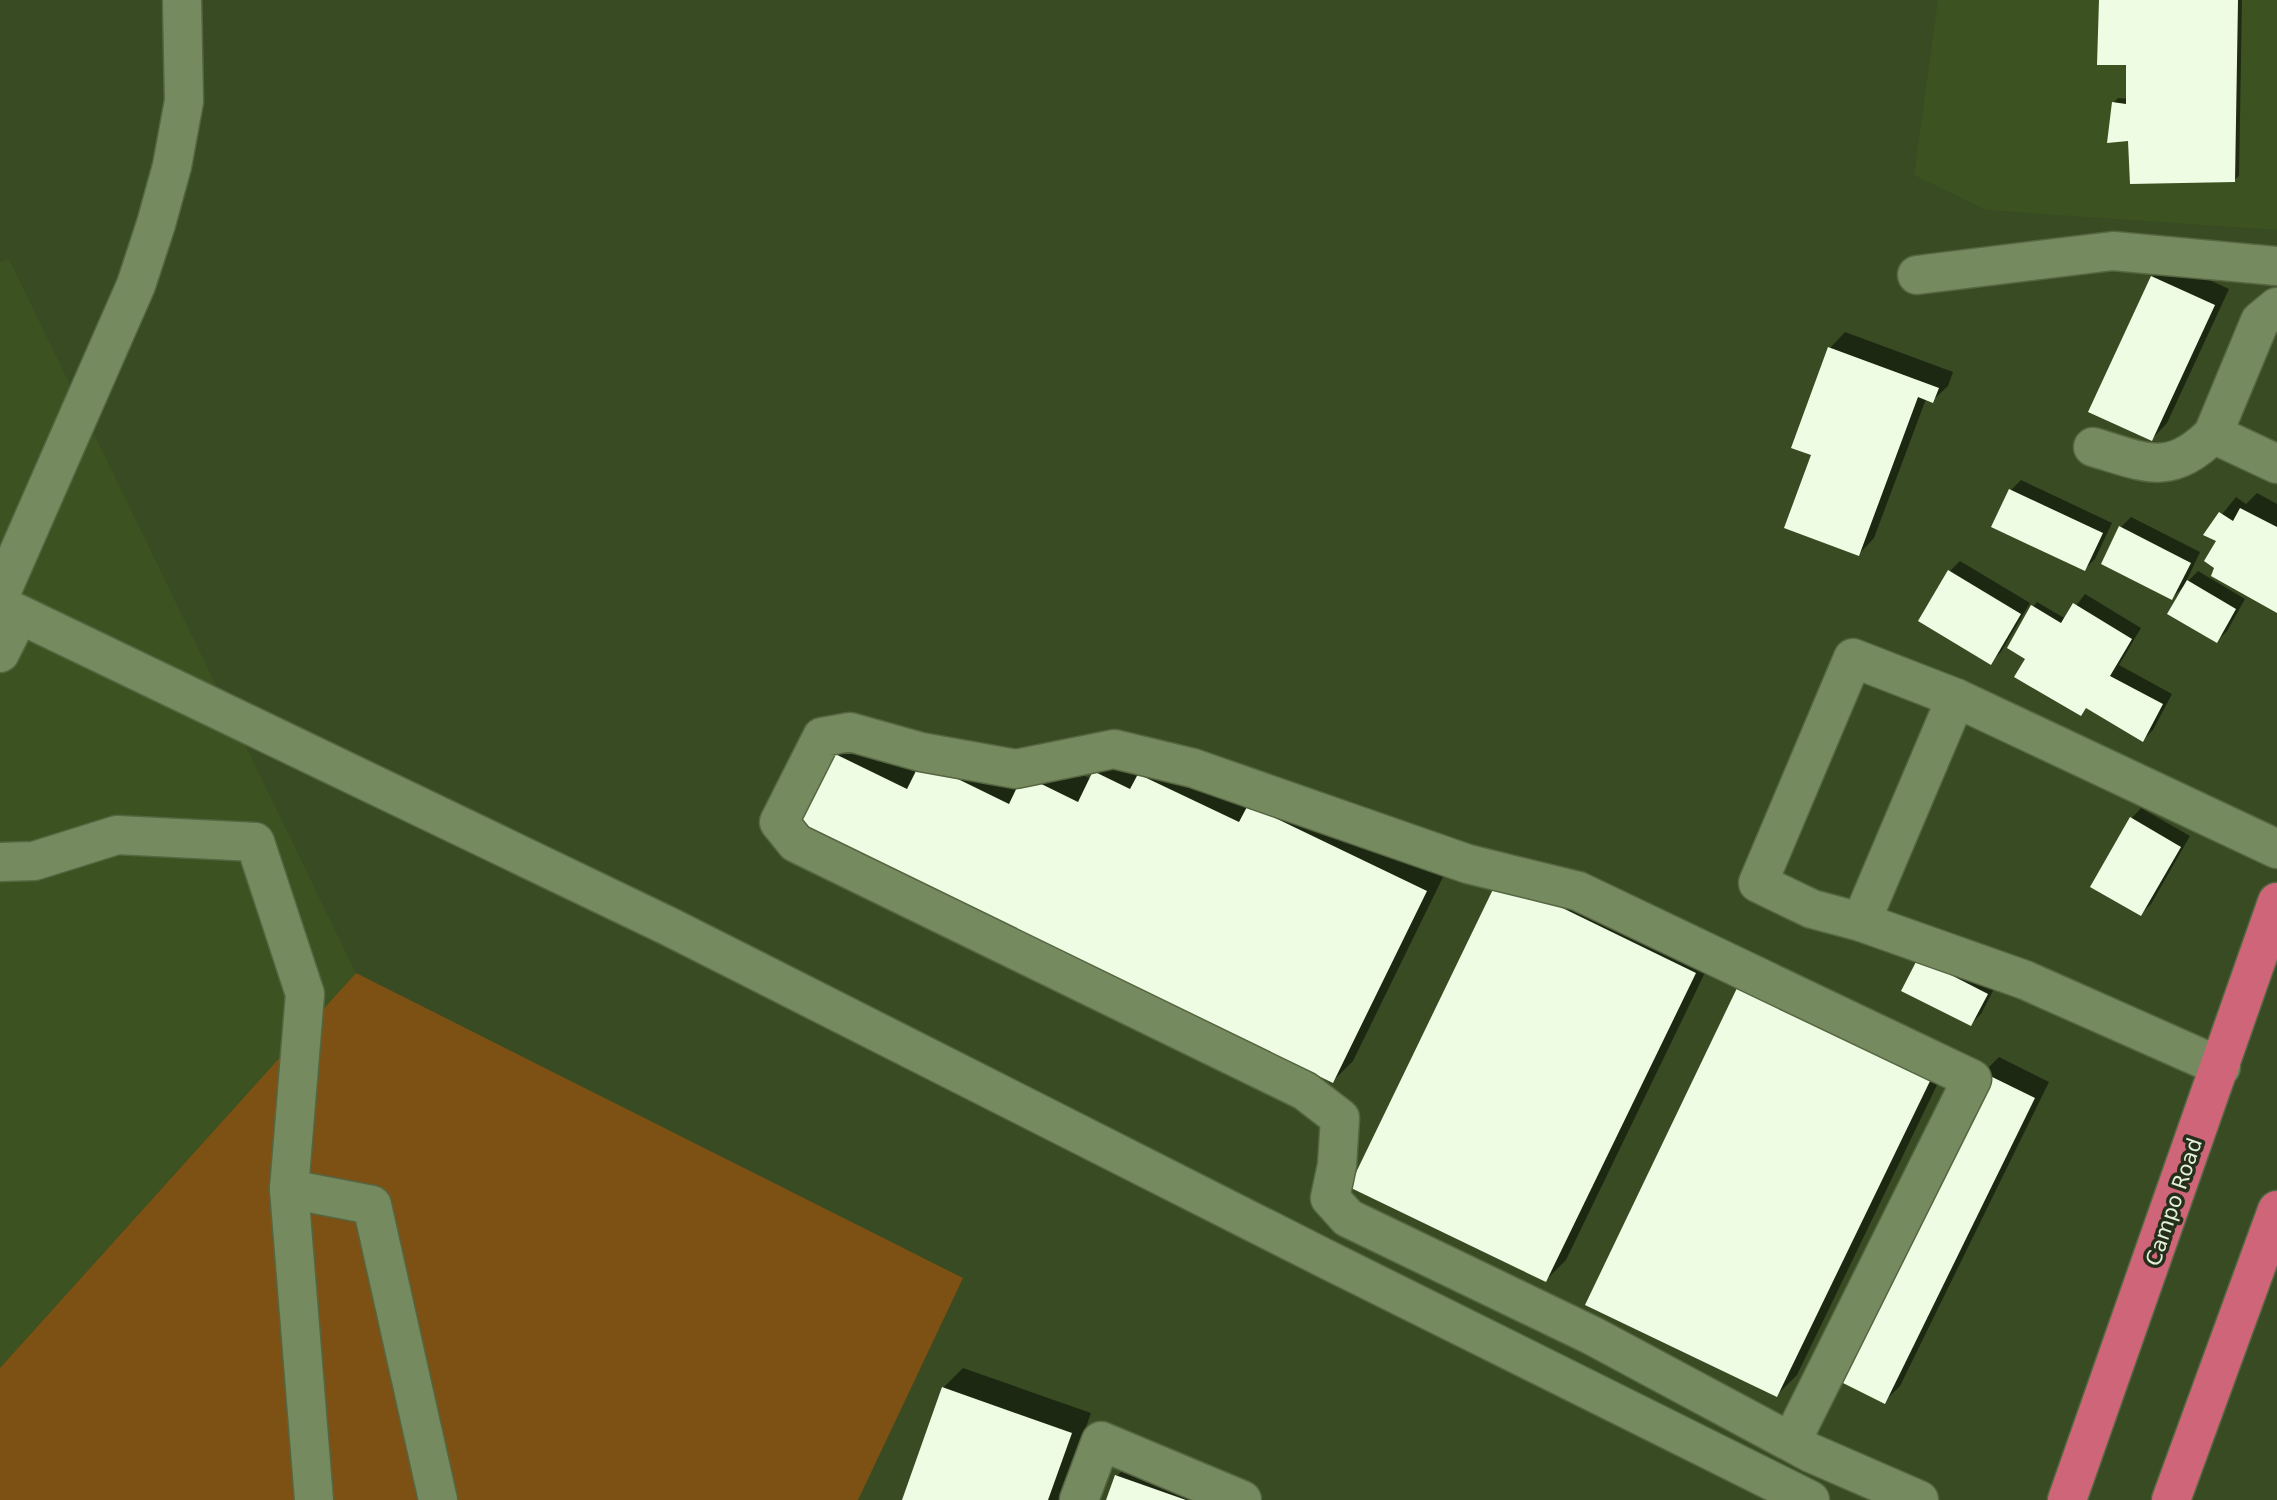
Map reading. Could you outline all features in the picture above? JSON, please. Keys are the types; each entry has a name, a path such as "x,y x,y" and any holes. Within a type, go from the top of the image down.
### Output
{"highway":[{"name":"Campo Road","path":"2067,1500 2277,902"},
{"path":"2171,1500 2277,1210"}],"lane":[{"path":"0,653 6,605 136,285 156,224 172,166 184,101 182,0"},
{"path":"1917,275 2113,251 2277,265"},
{"path":"2093,447 2157,465 2197,450 2213,434 2260,321 2277,307"},
{"path":"2213,434 2277,464"},
{"path":"6,605 670,927 1810,1500"},
{"path":"2221,1067 2025,980 1861,922 1812,909 1758,883 1853,658 1956,698 2277,849"},
{"path":"1861,922 1956,698"},
{"path":"1791,1442 1972,1079 1578,891 1468,864 1193,768 1114,749 1016,769 921,752 850,732 822,737 779,822 796,843 1305,1091 1340,1118 1337,1165 1330,1198 1348,1218 1593,1336 1791,1442 1919,1500"},
{"path":"0,862 34,861 117,835 255,842 305,994 289,1189 314,1500"},
{"path":"289,1189 372,1205 438,1500"},
{"path":"1079,1500 1101,1441 1242,1500"}],"shaded area":[{"path":"1938,0 2277,0 2277,230 1986,210 1914,175"},
{"path":"9,259 356,973 0,1368 0,262"},
{"path":"356,973 963,1278 858,1500 0,1500 0,1368"}],"building":[{"path":"2099,0 2238,0 2235,182 2130,184 2128,141 2107,143 2112,102 2126,104 2126,65 2097,65"},
{"path":"2151,276 2215,305 2152,441 2088,412"},
{"path":"1828,347 1939,388 1933,403 1918,397 1859,556 1784,528 1811,455 1791,448"},
{"path":"2009,489 2103,533 2085,571 1991,527"},
{"path":"2240,508 2277,527 2277,613 2211,576 2214,568 2204,561 2216,541 2203,535 2219,512 2233,521"},
{"path":"2119,526 2191,563 2172,600 2101,564"},
{"path":"1948,570 2021,614 1991,665 1918,621"},
{"path":"2187,580 2236,609 2217,643 2167,614"},
{"path":"2073,603 2132,639 2110,676 2163,704 2143,742 2086,708 2081,716 2014,677 2025,659 2007,648 2031,605 2061,623"},
{"path":"827,750 907,789 921,761 1009,804 1023,775 1078,802 1093,771 1130,789 1138,774 1239,822 1248,805 1427,891 1333,1083 792,820"},
{"path":"2130,817 2181,847 2141,916 2090,887"},
{"path":"1499,877 1696,973 1546,1282 1349,1187"},
{"path":"1918,958 1988,994 1971,1026 1901,991"},
{"path":"1738,986 1931,1079 1777,1397 1585,1305"},
{"path":"1982,1072 2035,1098 1885,1404 1833,1378"},
{"path":"942,1387 1072,1433 1048,1500 902,1500"},
{"path":"1115,1475 1186,1500 1106,1500"}]}
